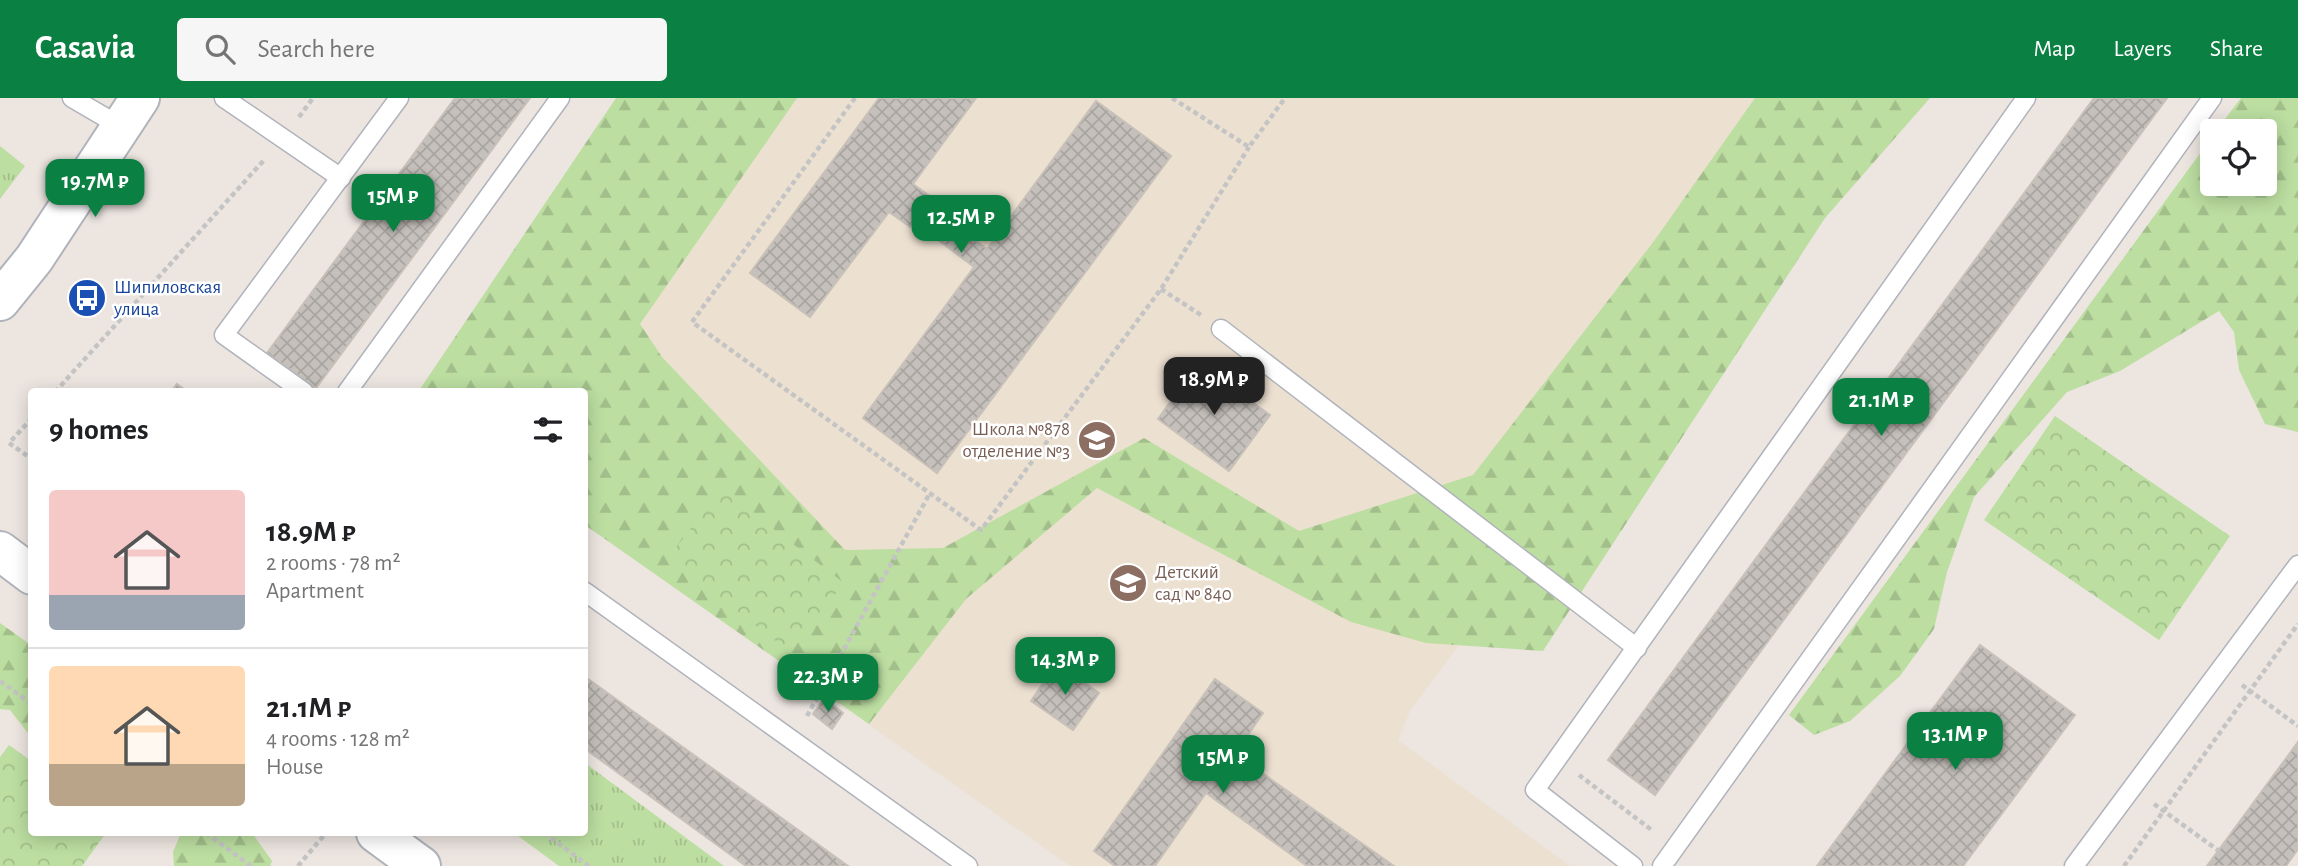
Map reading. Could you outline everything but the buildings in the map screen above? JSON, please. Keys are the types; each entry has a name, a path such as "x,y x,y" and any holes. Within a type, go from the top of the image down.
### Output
{"main road":[{"path":"0,301 34,259 130,112"},
{"path":"0,551 28,572"},
{"path":"380,836 421,866"}],"lane":[{"path":"72,98 130,112"},
{"path":"224,98 341,178"},
{"path":"298,388 224,335 399,98"},
{"path":"349,388 560,98"},
{"path":"1633,866 1535,790 2026,98"},
{"path":"1662,866 2212,98"},
{"path":"1221,329 1637,648"},
{"path":"2074,866 2298,565"},
{"path":"588,594 968,866"}],"path":[{"path":"59,388 284,139 313,98"},
{"path":"855,98 692,321 981,530 1161,289 1249,147 1285,98"},
{"path":"1172,98 1249,147"},
{"path":"1161,289 1221,329"},
{"path":"28,422 9,443 28,456"},
{"path":"794,740 930,493"},
{"path":"2124,866 2298,624"},
{"path":"2220,669 2298,726"},
{"path":"0,681 28,701"},
{"path":"1557,758 1675,849"},
{"path":"2133,788 2219,851"},
{"path":"210,836 251,866"},
{"path":"298,866 323,836"},
{"path":"548,836 589,866"}],"shaded area":[{"name":"Школа №878 отделение №3","path":"792,98 1863,98 1410,711 1398,740 1570,866 1070,866 588,527 588,388 577,388"}],"green space":[{"path":"616,98 797,98 640,324 662,357 845,550 943,548 1144,438 1299,531 1473,475 1654,241 1755,98 1930,98 1825,218 1543,651 1426,643 1351,622 1097,488 966,599 869,724 588,527 588,388 421,388"},
{"path":"2241,98 2298,98 2298,432 2265,424 2239,370 2234,332 2219,311 2120,371 2067,392 1974,497 1947,572 1934,629 1900,676 1850,721 1814,735 1789,715 2200,153 2200,196 2277,196 2277,119 2225,119"},
{"path":"0,146 25,166 0,199"},
{"path":"2055,416 2230,536 2159,640 1984,520"},
{"path":"721,489 844,583 790,652 668,558"},
{"path":"0,623 28,643 28,733 10,710 0,709"},
{"path":"9,745 28,759 28,836 104,836 82,866 0,866 0,757"},
{"path":"588,765 724,866 559,866 518,836 588,836"},
{"path":"180,836 254,836 272,861 270,866 174,866 173,852"}],"place":[{"name":"Шипиловская улица","path":"87,298"},
{"name":"Школа №878 отделение №3","path":"1097,440"},
{"name":"Детский сад № 840","path":"1128,583"}]}
